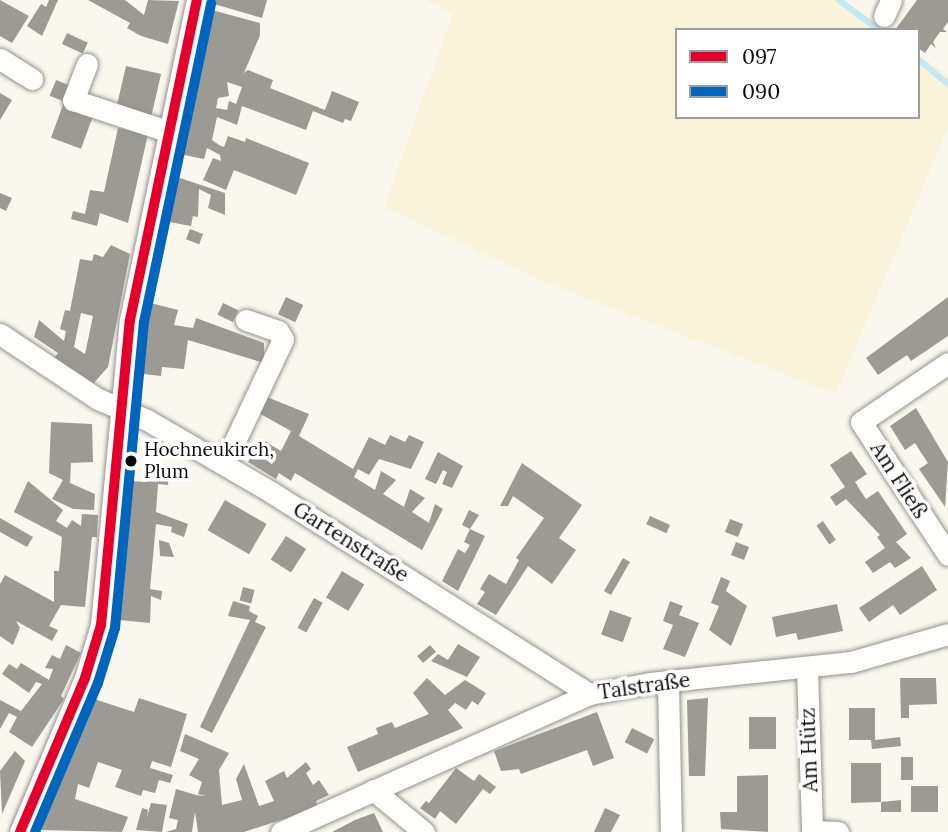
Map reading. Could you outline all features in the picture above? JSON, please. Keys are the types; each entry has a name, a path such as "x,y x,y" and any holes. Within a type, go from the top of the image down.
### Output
{"street":[{"path":"20,832 99,636 130,320 167,131 197,0"},
{"path":"0,59 32,79"},
{"path":"87,64 73,100 167,131"},
{"path":"224,464 283,339 278,331 246,320"},
{"name":"Gartenstraße","path":"0,334 98,399 120,406 224,464 589,694"},
{"name":"Am Fließ","path":"948,363 861,422 948,555"},
{"name":"Talstraße","path":"281,832 323,817 373,790 589,694 668,681 807,668 874,658 948,634"},
{"name":"Am Hütz","path":"807,668 812,831 838,832"},
{"path":"668,681 671,832"},
{"path":"373,790 424,832"},
{"path":"0,829 5,832"}],"shaded area":[{"path":"425,0 842,0 881,28 675,28 675,119 920,119 920,55 948,75 948,128 836,394 547,283 384,207 453,13"}],"building":[{"path":"0,0 29,16 12,43 0,36"},
{"path":"49,0 58,0 42,36 27,26 41,4 46,7"},
{"path":"88,0 125,0 144,15 148,0 179,1 168,44 141,36 127,28 130,23"},
{"path":"215,0 267,0 262,18 214,4"},
{"path":"917,0 948,0 948,22 943,29 947,32 940,32 933,42 936,48 931,44 925,53 920,49 920,28 896,28"},
{"path":"212,10 260,23 260,35 244,73 248,70 273,80 270,88 325,110 332,91 359,102 351,121 345,119 343,123 313,111 306,130 242,106 237,125 217,117 212,140 219,145 224,147 228,136 245,142 246,138 309,163 296,195 234,170 226,190 203,180 213,158 221,161 220,155 207,148 204,159 179,154","holes":["227,82 242,87 236,104 229,101 227,110 216,108 218,98 229,96"]},
{"path":"67,33 88,43 83,54 62,44"},
{"path":"126,66 161,74 151,117 116,109"},
{"path":"56,80 71,86 64,102 50,96"},
{"path":"0,93 12,100 0,120"},
{"path":"64,102 94,113 81,149 51,138"},
{"path":"118,128 148,134 128,223 100,213 97,226 71,219 73,211 85,214 90,190 104,192"},
{"path":"174,176 225,193 225,215 208,208 211,195 199,189 198,217 193,216 191,226 164,221"},
{"path":"0,193 12,198 6,211 0,208"},
{"path":"190,229 203,234 199,244 186,239"},
{"path":"111,245 130,254 108,367 92,385 53,360 58,353 34,337 39,320 64,341 66,331 60,329 65,310 70,311 80,259 92,261 94,254 103,257","holes":["81,313 93,316 85,354 74,347"]},
{"path":"286,297 303,305 295,322 278,314"},
{"path":"948,297 948,336 911,361 907,355 878,375 866,358"},
{"path":"147,302 178,310 174,325 193,328 196,318 264,343 264,363 188,340 184,369 162,367 161,376 143,374 144,365 139,365"},
{"path":"223,303 238,310 233,322 218,315"},
{"path":"262,395 309,414 299,436 353,469 369,437 385,445 390,435 405,442 409,435 424,442 411,469 379,459 369,475 358,469 354,477 375,490 381,471 396,480 383,494 404,507 410,489 425,498 412,512 429,523 435,504 443,509 422,550 295,473 291,481 279,473 276,479 248,462 261,439 281,451 291,431 255,411"},
{"path":"916,408 948,462 945,507 919,469 928,463 915,443 905,450 890,426"},
{"path":"51,422 92,424 93,462 71,463 70,483 95,494 94,510 73,509 52,499 63,480 49,473"},
{"path":"851,451 867,474 855,482 866,499 878,491 907,534 896,542 911,558 895,568 890,562 873,573 865,562 885,548 877,537 880,535 846,499 836,506 830,497 845,487 830,465"},
{"path":"438,452 463,466 452,488 442,484 447,472 443,470 436,484 425,479"},
{"path":"522,463 582,505 559,538 576,550 552,584 528,566 496,615 477,604 485,592 480,589 489,574 506,584 519,560 516,558 544,518 513,496 508,506 500,506"},
{"path":"148,471 169,473 168,485 158,484 156,512 188,524 184,537 171,532 172,527 156,524 150,589 162,591 161,600 151,596 150,623 119,620 130,481 147,482"},
{"path":"28,481 63,510 56,521 67,528 72,520 81,526 82,514 98,515 97,537 92,537 85,607 61,605 49,626 58,630 52,641 16,621 20,628 13,645 0,636 0,584 5,575 54,602 54,571 59,571 62,537 14,512"},
{"path":"225,500 267,524 249,554 208,530"},
{"path":"469,510 479,515 470,529 462,525"},
{"path":"650,516 670,525 666,533 646,524"},
{"path":"0,518 33,537 27,547 0,532"},
{"path":"730,519 743,524 738,537 725,532"},
{"path":"823,521 836,540 829,545 816,525"},
{"path":"470,529 485,536 458,591 442,581 458,549 465,553 470,545 464,542"},
{"path":"286,536 306,549 291,573 271,559"},
{"path":"159,540 169,543 174,557 160,556"},
{"path":"736,542 749,547 744,560 731,555"},
{"path":"623,558 630,562 611,595 604,591"},
{"path":"922,566 937,590 900,615 893,605 869,622 859,608"},
{"path":"342,571 364,584 348,611 326,598"},
{"path":"721,577 730,581 726,591 747,606 731,646 709,630 719,606 711,603"},
{"path":"243,587 255,590 251,603 240,601"},
{"path":"314,598 323,603 306,633 298,628"},
{"path":"233,601 250,606 249,611 258,616 255,622 266,627 212,733 200,727 250,620 228,616"},
{"path":"670,601 683,606 679,615 699,623 685,657 663,649 673,625 663,621"},
{"path":"837,604 843,631 798,640 796,633 776,637 772,617"},
{"path":"610,610 632,618 623,642 601,634"},
{"path":"458,644 480,657 467,677 431,661 438,654 448,660"},
{"path":"66,645 81,653 61,696 64,699 32,747 9,732 17,717 9,713 0,729 0,700 21,711 42,684 36,682 29,693 2,674 9,664 17,669 21,663 49,680 53,669 45,668 52,655 60,659"},
{"path":"430,645 436,652 423,663 417,656"},
{"path":"427,678 445,695 465,680 486,693 478,705 472,701 466,710 455,703 448,710 463,728 358,772 347,747 378,734 376,728 392,722 395,728 429,714 413,693"},
{"path":"900,678 936,678 937,704 909,705 909,718 901,718"},
{"path":"91,698 134,712 139,698 187,714 171,767 152,761 150,768 173,775 170,783 159,780 155,793 143,790 141,796 115,787 122,770 98,762 89,788 78,784 75,799 128,817 122,832 42,830 39,823 50,790"},
{"path":"708,698 705,776 689,776 687,700"},
{"path":"849,708 875,708 875,740 900,737 901,746 872,749 871,740 849,740"},
{"path":"597,712 614,758 593,766 587,750 521,774 519,769 501,771 494,751"},
{"path":"749,717 776,717 776,749 749,749"},
{"path":"632,728 654,739 647,754 625,742"},
{"path":"185,734 229,753 219,770 222,805 242,800 236,779 244,764 259,806 274,801 265,781 284,771 287,778 306,762 311,769 306,773 313,785 319,780 329,795 316,801 318,808 244,832 198,832 195,812 192,832 166,832 176,829 178,820 169,818 176,789 206,796 198,794 202,782 189,775 199,759 180,751"},
{"path":"15,751 25,761 2,814 0,771"},
{"path":"901,757 913,757 913,780 901,780"},
{"path":"851,763 881,763 881,802 851,803"},
{"path":"456,768 474,781 479,774 496,787 490,794 483,789 456,824 440,811 435,819 420,808 426,801 429,803"},
{"path":"768,775 768,832 721,829 720,812 737,812 737,776"},
{"path":"911,786 938,786 938,812 911,812"},
{"path":"901,800 901,812 881,812 881,802"},
{"path":"151,803 167,805 162,832 136,830 142,808 148,810 147,817"},
{"path":"605,808 620,815 611,832 594,832"},
{"path":"374,813 383,832 332,832 355,820"}],"waterway":[{"path":"839,0 876,28"},
{"path":"920,61 948,84"}],"transit line":[{"name":"097","path":"20,832 85,678 101,625 130,320 197,0"},
{"name":"090","path":"35,832 98,683 115,628 144,322 211,3"}],"place":[{"name":"Hochneukirch, Plum","path":"131,461"}]}
